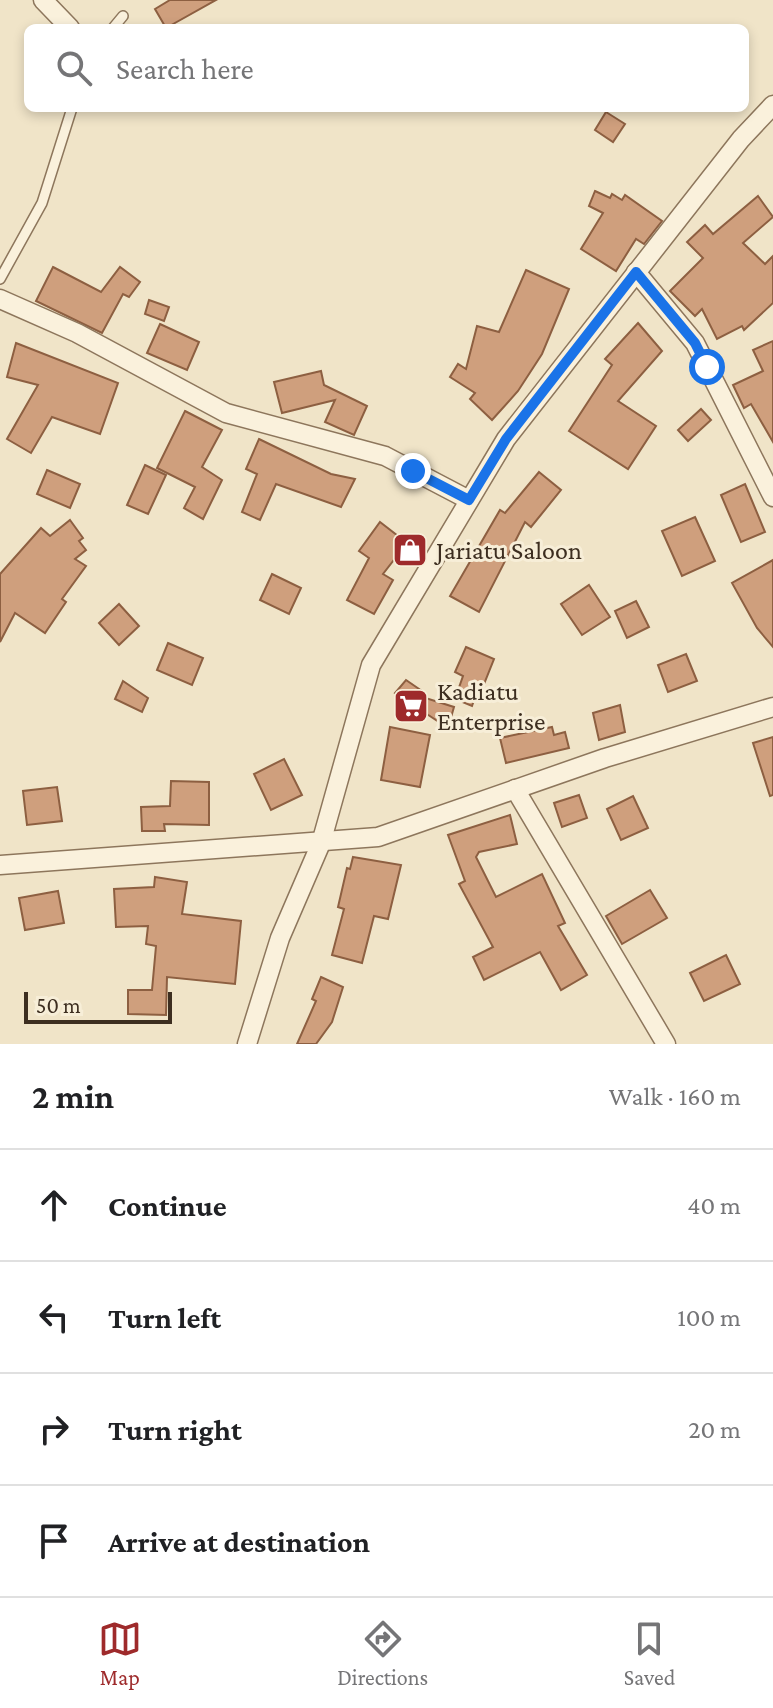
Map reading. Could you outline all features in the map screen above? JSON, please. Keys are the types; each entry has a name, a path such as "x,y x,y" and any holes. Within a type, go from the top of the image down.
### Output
{"street":[{"path":"43,0 66,24"},
{"path":"247,1044 280,938 321,843 371,665 506,439 741,139 773,105"},
{"path":"636,272 695,343 773,497"},
{"path":"0,299 77,333 226,413 385,456 469,500"},
{"path":"0,865 378,837 515,789 773,707"},
{"path":"515,789 666,1044"}],"lane":[{"path":"116,24 123,16"},
{"path":"0,279 42,203 71,112"}],"building":[{"path":"170,0 216,0 173,24 164,24 155,9"},
{"path":"606,112 625,124 613,142 595,130"},
{"path":"595,191 610,198 612,194 622,200 625,195 662,221 644,244 636,239 616,271 581,249 603,213 589,206"},
{"path":"758,196 773,217 743,243 765,264 773,256 773,303 744,330 742,326 717,339 702,309 695,316 670,291 703,258 687,242 705,225 713,234"},
{"path":"53,267 101,292 120,267 140,282 129,297 123,294 102,333 36,301"},
{"path":"526,270 569,289 542,354 518,391 492,420 470,399 475,393 450,377 458,364 466,369 477,326 499,332"},
{"path":"149,300 169,307 164,321 145,314"},
{"path":"638,323 662,351 618,401 656,426 628,469 569,431 612,365 605,359"},
{"path":"160,324 199,342 187,370 147,353"},
{"path":"773,341 773,442 751,404 744,408 733,385 763,371 753,350"},
{"path":"16,343 118,383 100,434 52,417 31,453 7,439 38,385 7,377"},
{"path":"321,371 324,385 367,406 354,435 325,422 335,400 282,413 274,382"},
{"path":"701,409 711,420 688,441 678,430"},
{"path":"185,411 222,430 202,467 222,480 203,519 184,508 195,487 157,468"},
{"path":"259,439 331,474 355,479 341,507 276,484 260,520 242,512 257,474 246,469"},
{"path":"145,465 166,475 148,514 127,505"},
{"path":"47,470 80,484 70,508 37,494"},
{"path":"539,472 561,490 531,527 525,522 479,612 450,596 500,510 505,513"},
{"path":"745,484 765,532 741,542 721,495"},
{"path":"695,517 715,561 682,576 662,531"},
{"path":"70,520 83,538 79,541 86,550 75,559 86,566 62,599 66,602 45,633 15,613 0,642 0,574 41,528 50,536"},
{"path":"380,522 407,543 383,574 393,580 374,614 347,600 369,558 359,551"},
{"path":"773,560 773,647 757,628 732,583"},
{"path":"272,574 301,588 289,614 260,600"},
{"path":"589,585 610,617 582,635 561,604"},
{"path":"636,601 649,627 627,638 615,611"},
{"path":"119,604 139,626 119,645 99,623"},
{"path":"168,643 203,658 192,685 157,670"},
{"path":"466,647 494,659 484,684 480,683 472,706 455,699 463,676 455,672"},
{"path":"686,654 697,681 668,692 658,665"},
{"path":"406,680 422,691 419,696 454,707 448,728 395,693"},
{"path":"123,681 148,698 142,712 115,699"},
{"path":"620,705 625,732 599,740 593,713"},
{"path":"390,727 430,735 420,787 381,780"},
{"path":"552,727 554,735 565,732 569,748 506,763 500,738"},
{"path":"773,737 773,795 770,796 753,743"},
{"path":"284,759 302,795 271,810 254,774"},
{"path":"171,781 209,782 209,825 164,824 165,831 142,831 141,807 170,806"},
{"path":"57,787 62,821 27,825 23,791"},
{"path":"579,795 587,818 562,827 554,803"},
{"path":"633,796 648,828 621,840 607,809"},
{"path":"510,815 517,844 479,852 476,857 496,897 542,874 565,923 558,926 587,975 561,990 540,952 484,980 473,957 493,947 459,884 465,881 448,835"},
{"path":"353,857 401,865 388,919 374,916 362,963 332,955 344,909 338,907 347,868 350,869"},
{"path":"155,877 187,882 182,914 241,921 235,984 167,977 166,1015 128,1014 128,990 152,990 156,946 146,944 148,926 116,927 114,889 154,887"},
{"path":"650,890 667,918 622,944 606,916"},
{"path":"58,891 64,923 25,930 19,898"},
{"path":"726,955 740,984 704,1001 690,973"},
{"path":"321,977 343,987 332,1022 316,1044 297,1044 316,1001 312,999"}],"place":[{"name":"Jariatu Saloon","path":"410,550"},
{"name":"Kadiatu Enterprise","path":"411,706"}],"route":[{"path":"413,471 469,500 506,439 636,272 695,343 707,367"}]}
